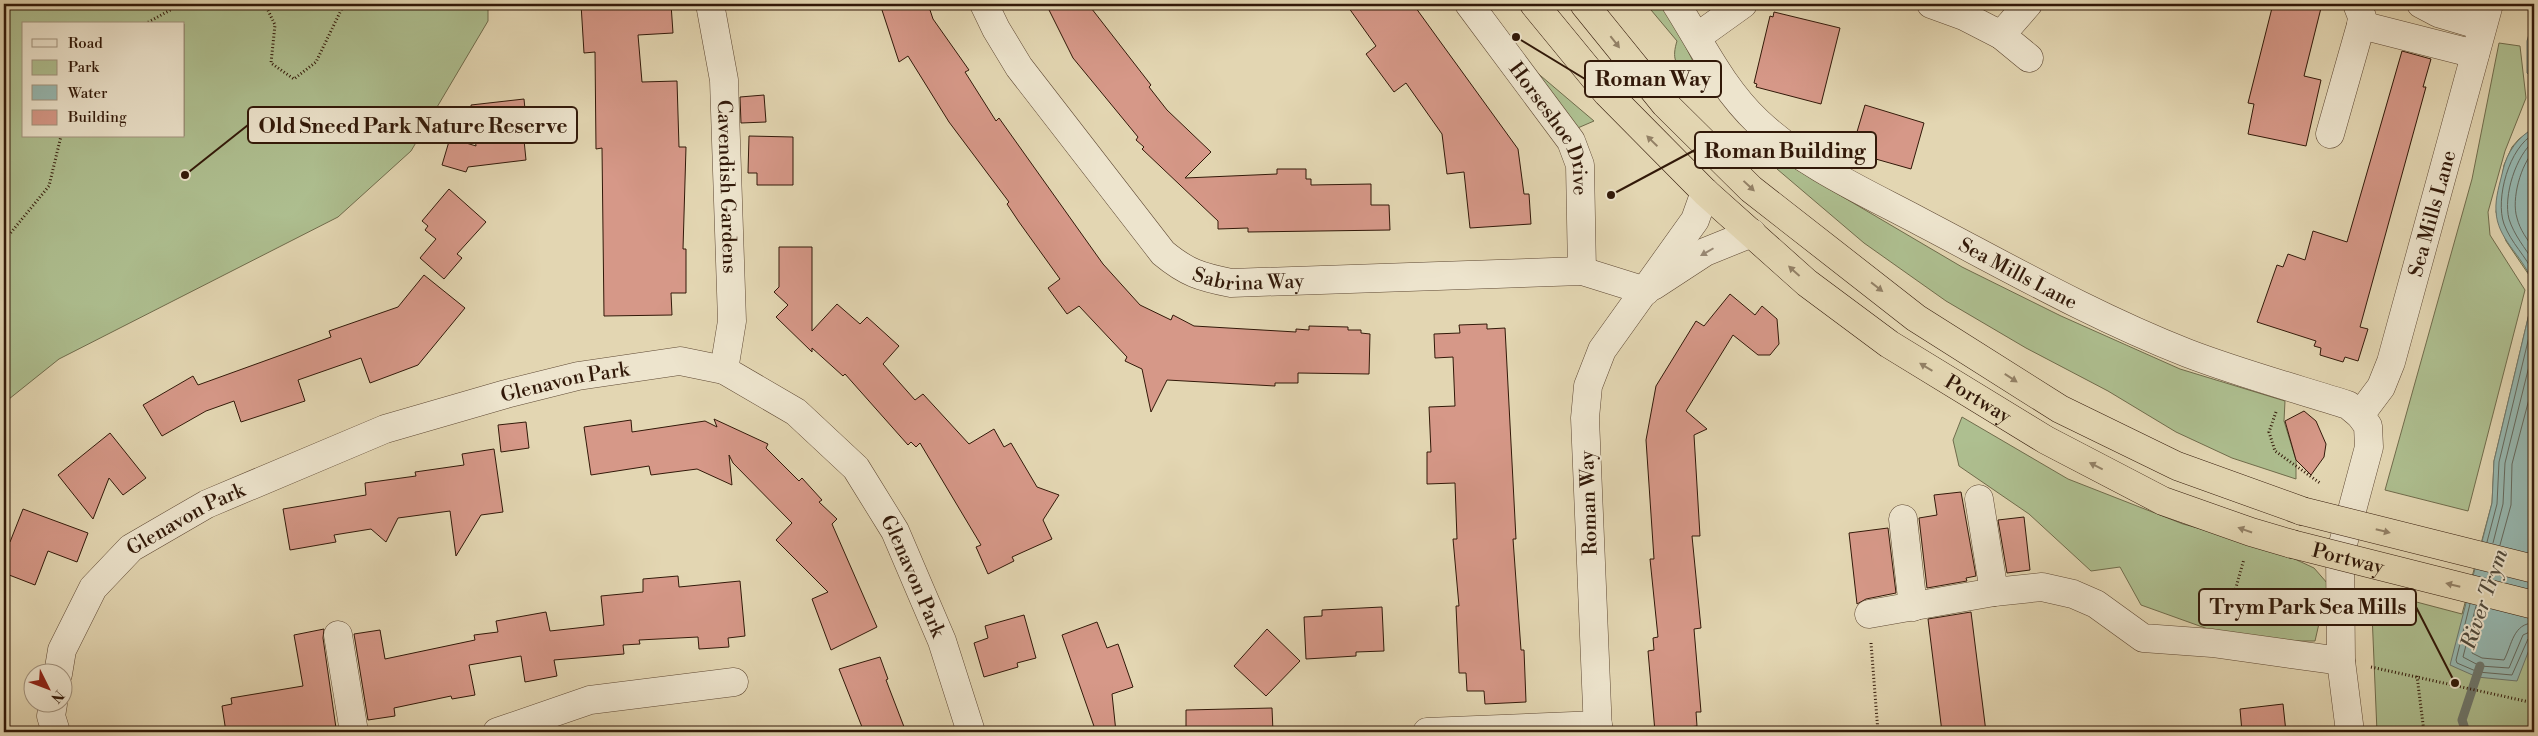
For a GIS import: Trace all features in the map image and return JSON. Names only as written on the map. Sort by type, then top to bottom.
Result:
[{"type":"highway","name":"Portway","points":[[1534,4],[1607,93],[1705,192],[1808,283],[1889,344],[2046,440],[2163,501],[2251,532],[2534,605]]},
{"type":"highway","name":"Portway","points":[[1584,4],[1665,104],[1751,189],[1916,318],[2060,409],[2177,466],[2302,511],[2534,569]]},
{"type":"street","name":"Cavendish Gardens","points":[[710,4],[724,80],[732,321],[724,370]]},
{"type":"street","name":"Sabrina Way","points":[[984,4],[996,29],[1019,67],[1163,253],[1181,268],[1198,276],[1231,283],[1582,271],[1646,291]]},
{"type":"street","name":"Horseshoe Drive","points":[[1469,4],[1571,141],[1576,151],[1580,165],[1582,271]]},
{"type":"street","name":"Sea Mills Lane","points":[[1676,4],[1697,37],[1714,70],[1733,96],[1758,122],[1786,146],[1854,186],[2063,297],[2186,353],[2348,405],[2360,414],[2381,388],[2391,362],[2486,15]]},
{"type":"street","points":[[1697,37],[1743,4]]},
{"type":"street","points":[[1931,4],[1964,16],[2002,35],[2029,58]]},
{"type":"street","points":[[2002,35],[2028,4]]},
{"type":"street","points":[[2421,4],[2438,13],[2486,15]]},
{"type":"street","points":[[2330,134],[2359,14],[2475,54]]},
{"type":"street","name":"Roman Way","points":[[1598,729],[1586,410],[1588,386],[1602,350],[1695,220],[1705,192]]},
{"type":"street","name":"Roman Way","points":[[1646,291],[1705,252],[1752,233]]},
{"type":"street","name":"Glenavon Park","points":[[60,664],[62,650],[93,588],[131,548],[207,504],[386,429],[506,394],[578,376],[680,361],[724,370],[796,412],[856,468],[895,531],[942,642],[971,732]]},
{"type":"street","points":[[2350,732],[2341,661],[2340,555],[2369,447],[2368,426],[2360,414]]},
{"type":"street","points":[[1979,499],[1994,592]]},
{"type":"street","points":[[1903,519],[1913,607]]},
{"type":"street","points":[[1868,614],[1994,592],[2042,587],[2073,594],[2096,604],[2143,638],[2212,643],[2341,661]]},
{"type":"street","points":[[338,635],[354,732]]},
{"type":"street","points":[[497,732],[529,728],[590,700],[734,682]]},
{"type":"street","points":[[51,714],[56,732]]},
{"type":"street","points":[[1427,732],[1598,729]]},
{"type":"path","points":[[149,22],[181,4]]},
{"type":"path","points":[[265,4],[276,25],[271,63],[294,79],[316,62],[344,4]]},
{"type":"path","points":[[4,241],[49,186],[61,138]]},
{"type":"path","points":[[2284,385],[2270,432],[2275,451],[2320,483],[2310,481]]},
{"type":"path","points":[[2212,643],[2220,614],[2228,616],[2251,532]]},
{"type":"path","points":[[1868,614],[1878,732]]},
{"type":"path","points":[[2341,661],[2418,676],[2534,703]]},
{"type":"path","points":[[2418,676],[2424,732]]},
{"type":"green space","points":[[4,4],[488,4],[488,21],[411,151],[338,217],[59,359],[4,403]]},
{"type":"green space","points":[[1646,4],[1664,4],[1696,67],[1691,72],[1678,65],[1675,57],[1677,41]]},
{"type":"green space","points":[[2499,43],[2520,46],[2526,98],[2505,151],[2488,212],[2490,235],[2525,290],[2468,511],[2385,490],[2472,179]]},
{"type":"green space","points":[[1528,65],[1594,121],[1573,130]]},
{"type":"green space","points":[[2534,128],[2534,732],[2377,732],[2371,590],[2462,614],[2492,503],[2494,461],[2533,297],[2531,278],[2506,241],[2496,212],[2504,165],[2512,147]]},
{"type":"green space","points":[[1787,164],[1962,267],[2061,316],[2180,369],[2285,401],[2284,421],[2296,460],[2296,479],[2232,458],[2176,432],[2108,391],[2026,348],[1946,301],[1864,243],[1777,169]]},
{"type":"green space","points":[[1962,417],[2068,479],[2183,524],[2271,548],[2314,568],[2328,584],[2315,641],[2270,641],[2208,629],[2141,605],[2120,567],[2091,571],[2029,514],[1959,466],[1953,440]]},
{"type":"water","points":[[2534,17],[2534,79],[2527,73],[2527,41]]},
{"type":"water","points":[[2534,128],[2534,637],[2517,681],[2477,677],[2450,665],[2492,503],[2494,461],[2533,297],[2532,281],[2527,270],[2505,238],[2497,221],[2497,196],[2510,151],[2518,140]]},
{"type":"building","points":[[581,4],[671,4],[673,33],[638,35],[642,82],[677,81],[679,147],[686,147],[683,249],[686,249],[686,293],[671,293],[672,315],[604,316],[602,148],[596,149],[595,52],[584,53]]},
{"type":"building","points":[[880,4],[928,4],[933,19],[969,70],[965,72],[996,121],[999,118],[1103,264],[1140,305],[1171,320],[1173,315],[1194,326],[1296,332],[1296,329],[1309,330],[1309,326],[1348,327],[1348,330],[1361,330],[1361,333],[1370,334],[1369,374],[1298,373],[1298,383],[1275,383],[1275,386],[1167,380],[1151,412],[1142,369],[1125,361],[1127,357],[1079,306],[1067,314],[1048,288],[1060,279],[1007,204],[1009,202],[949,122],[908,56],[899,62]]},
{"type":"building","points":[[1046,4],[1088,4],[1151,85],[1149,87],[1167,110],[1211,152],[1185,178],[1277,174],[1277,169],[1306,169],[1306,179],[1311,179],[1311,185],[1371,184],[1371,205],[1389,205],[1390,230],[1248,232],[1248,228],[1218,229],[1218,221],[1142,149],[1144,147],[1136,140],[1138,137],[1073,58]]},
{"type":"building","points":[[1346,4],[1413,4],[1518,149],[1524,194],[1529,194],[1531,224],[1470,228],[1464,172],[1447,174],[1442,134],[1406,83],[1394,92],[1366,54],[1376,46]]},
{"type":"building","points":[[2273,4],[2322,4],[2304,76],[2321,80],[2306,146],[2248,134],[2254,104],[2248,103]]},
{"type":"building","points":[[1774,12],[1840,28],[1821,104],[1756,87],[1757,84],[1754,83],[1770,16],[1773,17]]},
{"type":"building","points":[[2402,51],[2431,59],[2423,87],[2426,87],[2360,327],[2368,329],[2358,361],[2345,357],[2343,362],[2320,355],[2321,348],[2314,346],[2316,341],[2257,322],[2277,265],[2283,267],[2288,254],[2305,260],[2313,231],[2347,242]]},
{"type":"building","points":[[764,95],[766,122],[741,123],[740,97]]},
{"type":"building","points":[[524,99],[527,130],[523,130],[526,160],[468,167],[466,172],[442,165],[450,138],[476,146],[471,105]]},
{"type":"building","points":[[1865,105],[1924,123],[1911,169],[1851,152]]},
{"type":"building","points":[[749,136],[793,137],[793,185],[757,185],[757,173],[748,173]]},
{"type":"building","points":[[449,189],[486,222],[457,254],[462,258],[444,279],[420,258],[436,239],[425,230],[428,226],[422,221]]},
{"type":"building","points":[[779,247],[812,247],[812,331],[837,304],[860,324],[867,317],[899,346],[883,364],[915,400],[923,394],[969,444],[994,429],[1004,447],[1011,443],[1037,487],[1059,495],[1043,520],[1052,539],[1012,557],[1014,561],[988,574],[976,547],[981,545],[920,443],[916,447],[911,442],[908,445],[845,374],[843,376],[812,348],[812,352],[776,317],[788,305],[774,292],[779,287]]},
{"type":"building","points":[[424,275],[465,308],[418,365],[370,383],[361,358],[298,380],[305,401],[241,422],[234,401],[206,411],[162,436],[143,405],[193,376],[198,385],[331,337],[329,331],[398,307]]},
{"type":"building","points":[[1730,294],[1755,315],[1762,306],[1777,319],[1779,344],[1770,355],[1758,355],[1733,335],[1686,411],[1707,429],[1694,435],[1700,536],[1692,536],[1701,628],[1694,629],[1701,712],[1696,712],[1697,726],[1681,728],[1681,732],[1655,732],[1648,651],[1654,650],[1653,638],[1658,637],[1650,559],[1654,559],[1646,440],[1656,386],[1696,321],[1704,326]]},
{"type":"building","points":[[1487,324],[1487,329],[1505,328],[1516,539],[1513,539],[1521,650],[1524,650],[1526,702],[1485,704],[1484,691],[1467,691],[1466,673],[1459,673],[1456,606],[1459,606],[1453,539],[1457,539],[1455,483],[1427,484],[1427,452],[1431,452],[1429,407],[1455,406],[1453,357],[1435,358],[1434,334],[1460,333],[1459,325]]},
{"type":"building","points":[[2304,411],[2316,421],[2326,444],[2324,457],[2311,475],[2296,460],[2285,421]]},
{"type":"building","points":[[714,419],[768,444],[766,448],[799,481],[802,478],[822,500],[819,502],[837,519],[832,524],[877,627],[831,650],[812,599],[828,592],[776,540],[792,523],[733,463],[729,455],[732,485],[697,469],[651,475],[649,466],[591,475],[584,427],[631,420],[632,432],[705,421],[717,427]]},
{"type":"building","points":[[526,422],[529,448],[501,452],[498,425]]},
{"type":"building","points":[[110,433],[146,478],[123,495],[109,478],[93,519],[58,475]]},
{"type":"building","points":[[494,449],[503,512],[481,515],[456,556],[450,511],[398,518],[386,542],[371,529],[334,535],[336,542],[290,550],[283,509],[366,495],[365,483],[416,476],[415,472],[464,465],[462,454]]},
{"type":"building","points":[[1961,492],[1976,576],[1966,578],[1967,581],[1927,588],[1919,518],[1937,515],[1934,495]]},
{"type":"building","points":[[23,509],[88,533],[77,562],[48,551],[35,585],[4,573],[4,539],[10,542]]},
{"type":"building","points":[[2024,517],[2030,570],[2007,573],[1998,520]]},
{"type":"building","points":[[1888,528],[1896,593],[1866,599],[1857,604],[1849,533]]},
{"type":"building","points":[[678,576],[679,587],[740,581],[745,636],[728,638],[729,647],[699,649],[698,637],[639,640],[640,644],[623,645],[624,654],[554,660],[557,676],[525,682],[521,656],[469,665],[475,695],[452,699],[451,696],[394,708],[395,716],[368,720],[354,634],[380,630],[385,659],[475,640],[474,635],[498,632],[496,621],[546,612],[550,631],[604,625],[601,596],[643,592],[643,579]]},
{"type":"building","points":[[1382,607],[1384,651],[1356,652],[1356,656],[1306,659],[1304,617],[1322,616],[1322,610]]},
{"type":"building","points":[[1971,612],[1986,732],[1942,732],[1928,619]]},
{"type":"building","points":[[1024,615],[1036,658],[1017,663],[1018,667],[984,677],[974,643],[988,638],[985,626]]},
{"type":"building","points":[[1097,622],[1107,648],[1118,644],[1133,687],[1112,694],[1116,732],[1096,732],[1062,635]]},
{"type":"building","points":[[324,629],[323,638],[336,728],[311,732],[226,732],[222,706],[232,704],[231,698],[303,686],[294,635]]},
{"type":"building","points":[[1267,629],[1300,661],[1266,696],[1234,666]]},
{"type":"building","points":[[880,657],[888,679],[886,680],[906,732],[864,732],[839,669]]},
{"type":"building","points":[[2283,704],[2286,732],[2242,732],[2240,709]]},
{"type":"building","points":[[1272,708],[1273,732],[1186,732],[1186,710]]},
{"type":"waterway","name":"River Trym","points":[[2466,732],[2462,720],[2480,666]]},
{"type":"place","name":"Roman Way","points":[[1516,37]]},
{"type":"place","name":"Old Sneed Park Nature Reserve","points":[[185,175]]},
{"type":"place","name":"Roman Building","points":[[1611,195]]},
{"type":"place","name":"Trym Park Sea Mills","points":[[2455,683]]}]
